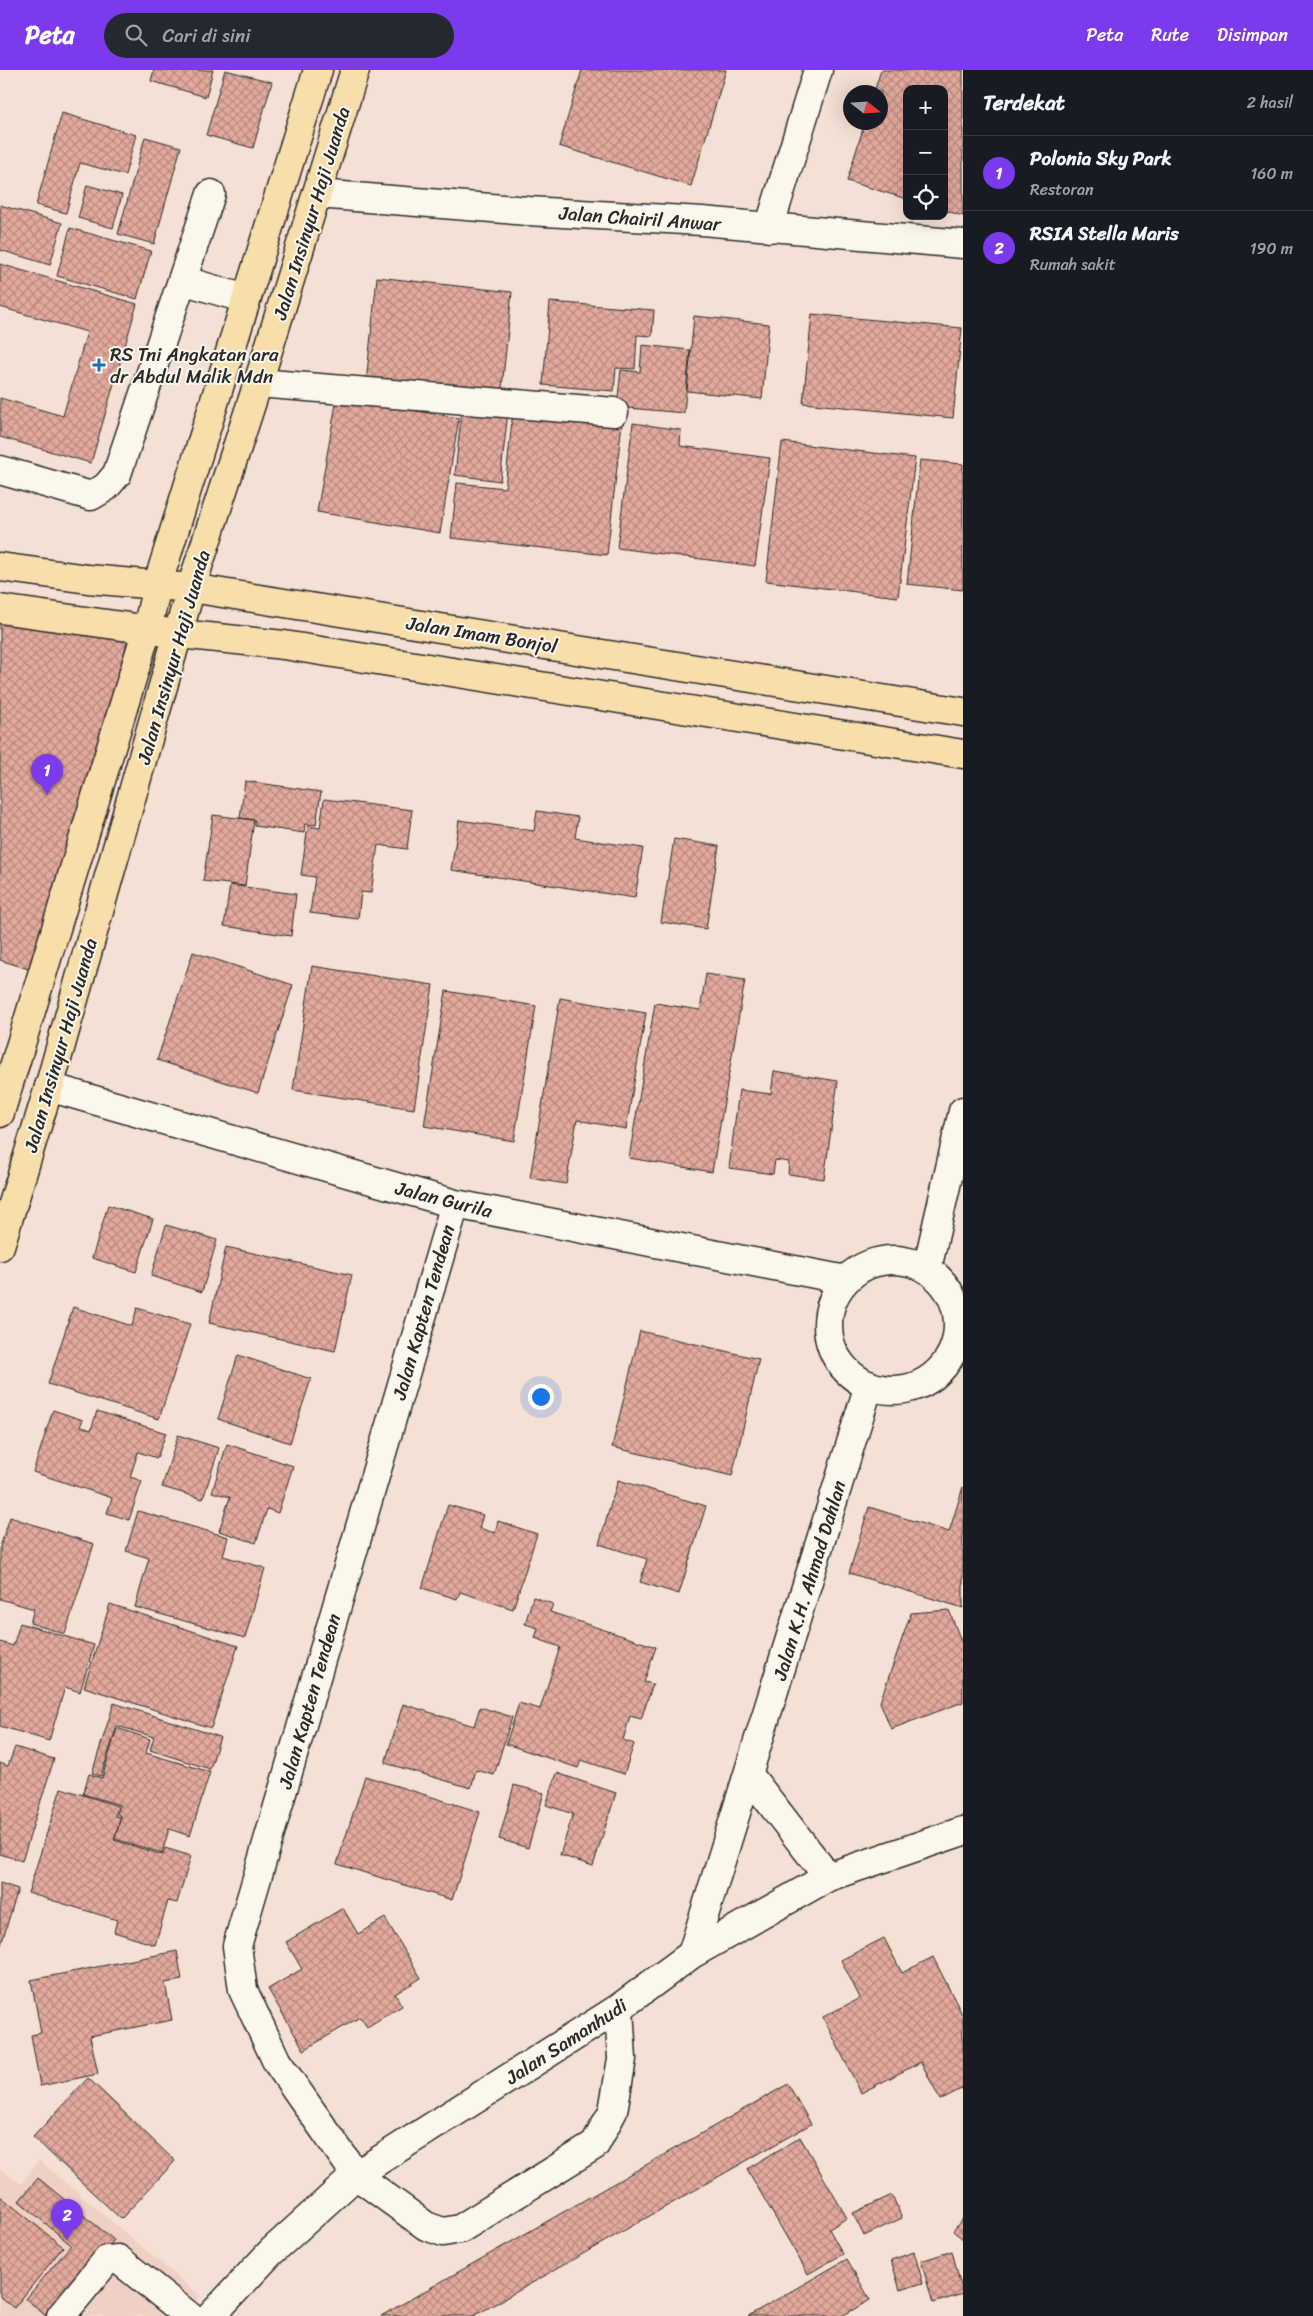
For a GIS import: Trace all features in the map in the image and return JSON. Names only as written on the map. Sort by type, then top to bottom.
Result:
[{"type":"main road","name":"Jalan Insinyur Haji Juanda","points":[[0,1113],[147,629],[157,586],[318,70]]},
{"type":"main road","name":"Jalan Insinyur Haji Juanda","points":[[0,1246],[49,1087],[192,588],[318,194],[355,70]]},
{"type":"main road","name":"Jalan Imam Bonjol","points":[[0,567],[157,586],[192,588],[963,712]]},
{"type":"main road","points":[[0,608],[179,634],[284,645],[963,754]]},
{"type":"main road","points":[[742,718],[747,677]]},
{"type":"street","points":[[768,228],[818,70]]},
{"type":"street","points":[[0,470],[91,496],[106,487],[117,474],[211,194]]},
{"type":"street","name":"Jalan Chairil Anwar","points":[[318,194],[528,211],[702,221],[963,244]]},
{"type":"street","points":[[182,280],[246,299]]},
{"type":"street","points":[[258,383],[614,412]]},
{"type":"street","name":"Jalan Gurila","points":[[49,1087],[455,1204],[846,1280]]},
{"type":"street","points":[[944,1279],[907,1261],[884,1260],[863,1267],[846,1280],[834,1298],[829,1318],[830,1339],[838,1358],[851,1375],[869,1386],[891,1390],[913,1387],[933,1377],[948,1360],[957,1339],[958,1319],[954,1300],[944,1279],[963,1111]]},
{"type":"street","name":"Jalan Kapten Tendean","points":[[455,1204],[237,1946],[243,1990],[277,2062],[356,2175],[426,2226],[443,2232],[460,2229],[595,2145],[613,2111],[622,2059],[619,2008]]},
{"type":"street","name":"Jalan K.H. Ahmad Dahlan","points":[[692,1954],[869,1386]]},
{"type":"street","points":[[749,1775],[828,1877]]},
{"type":"street","name":"Jalan Samanhudi","points":[[211,2316],[271,2252],[356,2175],[619,2008],[692,1954],[828,1877],[963,1831]]},
{"type":"street","points":[[61,2316],[106,2260],[118,2259],[189,2316]]},
{"type":"shaded area","points":[[39,2160],[200,2296],[183,2316],[0,2316],[0,2169],[21,2184]]},
{"type":"building","points":[[154,70],[213,70],[206,97],[151,81]]},
{"type":"building","points":[[225,70],[272,82],[253,148],[206,135]]},
{"type":"building","points":[[582,70],[726,70],[691,186],[559,146]]},
{"type":"building","points":[[881,70],[963,70],[963,216],[948,211],[948,85],[903,85],[903,198],[847,181],[863,130],[888,130],[888,85],[876,85]]},
{"type":"building","points":[[62,113],[136,135],[125,175],[80,163],[66,213],[36,205]]},
{"type":"building","points":[[145,137],[181,147],[154,244],[118,234]]},
{"type":"building","points":[[87,185],[122,195],[113,228],[78,218]]},
{"type":"building","points":[[0,205],[62,223],[50,265],[0,250]]},
{"type":"building","points":[[70,228],[151,251],[137,299],[57,276]]},
{"type":"building","name":"RS Tni Angkatan ara dr Abdul Malik Mdn","points":[[0,264],[137,304],[91,463],[0,437],[0,398],[63,416],[87,332],[0,307]]},
{"type":"building","points":[[377,277],[512,292],[501,397],[366,383]]},
{"type":"building","points":[[550,302],[654,310],[652,336],[637,335],[635,369],[616,368],[614,391],[543,385]]},
{"type":"building","points":[[812,314],[962,328],[953,418],[803,403]]},
{"type":"building","points":[[694,316],[769,324],[762,399],[687,391]]},
{"type":"building","points":[[642,345],[690,350],[684,413],[617,407],[621,370],[640,372]]},
{"type":"building","points":[[337,398],[459,418],[440,533],[317,512]]},
{"type":"building","points":[[462,407],[508,412],[500,481],[455,475]]},
{"type":"building","points":[[513,411],[622,423],[607,555],[451,538],[457,483],[505,488]]},
{"type":"building","points":[[633,423],[681,430],[680,446],[770,458],[755,566],[617,548]]},
{"type":"building","points":[[782,442],[915,458],[898,597],[766,581]]},
{"type":"building","points":[[920,460],[963,464],[963,590],[907,584]]},
{"type":"building","points":[[0,612],[145,630],[41,973],[0,960]]},
{"type":"building","points":[[245,781],[321,792],[316,825],[305,824],[304,833],[255,826],[255,820],[240,818]]},
{"type":"building","points":[[324,799],[412,810],[407,849],[378,845],[371,893],[361,892],[358,919],[310,913],[315,877],[301,875],[308,826],[320,828]]},
{"type":"building","points":[[537,811],[578,817],[575,838],[643,848],[635,898],[451,870],[459,820],[534,831]]},
{"type":"building","points":[[213,815],[254,820],[245,886],[203,881]]},
{"type":"building","points":[[674,839],[719,846],[706,929],[661,922]]},
{"type":"building","points":[[230,885],[296,894],[291,936],[224,926]]},
{"type":"building","points":[[193,952],[293,985],[258,1093],[157,1060]]},
{"type":"building","points":[[312,966],[433,985],[414,1109],[293,1090]]},
{"type":"building","points":[[706,974],[745,980],[712,1172],[629,1158],[655,1003],[700,1010]]},
{"type":"building","points":[[446,991],[536,1006],[514,1141],[424,1126]]},
{"type":"building","points":[[560,998],[646,1013],[626,1129],[577,1120],[566,1184],[530,1178]]},
{"type":"building","points":[[774,1071],[838,1081],[824,1179],[788,1174],[789,1162],[775,1160],[773,1174],[729,1168],[739,1090],[771,1094]]},
{"type":"building","points":[[108,1205],[153,1219],[136,1272],[92,1258]]},
{"type":"building","points":[[166,1225],[217,1240],[202,1292],[151,1276]]},
{"type":"building","points":[[226,1247],[352,1275],[335,1351],[209,1323]]},
{"type":"building","points":[[73,1307],[132,1326],[137,1308],[190,1324],[159,1419],[48,1384]]},
{"type":"building","points":[[640,1331],[759,1359],[732,1476],[612,1447]]},
{"type":"building","points":[[238,1355],[311,1379],[290,1443],[218,1419]]},
{"type":"building","points":[[53,1410],[83,1420],[80,1426],[91,1430],[97,1411],[166,1433],[157,1458],[138,1452],[130,1477],[142,1481],[129,1520],[107,1513],[112,1498],[33,1472]]},
{"type":"building","points":[[178,1435],[219,1448],[203,1499],[162,1487]]},
{"type":"building","points":[[227,1444],[293,1466],[278,1513],[267,1509],[256,1543],[219,1531],[230,1497],[212,1492]]},
{"type":"building","points":[[618,1480],[706,1506],[679,1594],[640,1582],[647,1559],[599,1544]]},
{"type":"building","points":[[963,1487],[963,1608],[849,1573],[869,1507],[949,1532]]},
{"type":"building","points":[[448,1505],[483,1515],[479,1528],[495,1533],[498,1521],[537,1534],[513,1609],[460,1592],[457,1599],[422,1588]]},
{"type":"building","points":[[138,1511],[228,1537],[223,1556],[265,1568],[245,1638],[135,1607],[149,1558],[126,1551]]},
{"type":"building","points":[[10,1517],[94,1544],[65,1634],[30,1623],[34,1609],[0,1599],[0,1547]]},
{"type":"building","points":[[533,1597],[553,1604],[550,1612],[656,1647],[644,1682],[653,1684],[641,1719],[630,1716],[623,1740],[634,1744],[624,1774],[581,1760],[578,1768],[506,1744],[519,1703],[540,1709],[560,1647],[535,1638],[538,1628],[525,1624]]},
{"type":"building","points":[[110,1604],[238,1646],[211,1728],[84,1687]]},
{"type":"building","points":[[949,1610],[963,1646],[963,1702],[891,1729],[880,1702],[911,1613]]},
{"type":"building","points":[[20,1623],[94,1645],[80,1692],[65,1687],[49,1741],[0,1726],[0,1642],[13,1646]]},
{"type":"building","points":[[114,1703],[220,1737],[210,1769],[150,1750],[154,1737],[117,1726],[101,1776],[92,1773]]},
{"type":"building","points":[[403,1704],[474,1726],[480,1707],[512,1717],[494,1775],[476,1770],[471,1788],[385,1763]]},
{"type":"building","points":[[117,1728],[150,1739],[146,1753],[210,1772],[190,1836],[169,1829],[162,1853],[115,1839],[121,1816],[117,1814],[120,1805],[83,1794],[89,1774],[102,1778]]},
{"type":"building","points":[[15,1747],[54,1759],[22,1861],[0,1854],[0,1763],[8,1766]]},
{"type":"building","points":[[557,1773],[616,1793],[593,1866],[560,1855],[573,1814],[546,1805]]},
{"type":"building","points":[[365,1776],[480,1812],[452,1900],[337,1864]]},
{"type":"building","points":[[514,1785],[544,1793],[528,1848],[499,1839]]},
{"type":"building","points":[[61,1788],[118,1806],[115,1816],[121,1817],[114,1840],[163,1855],[165,1848],[191,1856],[177,1903],[168,1901],[155,1945],[114,1932],[117,1920],[28,1893]]},
{"type":"building","points":[[0,1883],[18,1889],[0,1948]]},
{"type":"building","points":[[343,1908],[358,1934],[385,1918],[421,1978],[395,1994],[402,2006],[367,2027],[360,2017],[304,2050],[268,1989],[302,1969],[286,1942]]},
{"type":"building","points":[[884,1938],[902,1973],[933,1957],[963,2016],[963,2088],[940,2100],[921,2062],[861,2093],[823,2017],[860,1998],[841,1960]]},
{"type":"building","points":[[177,1951],[182,1980],[165,1983],[172,2020],[90,2036],[98,2074],[40,2086],[31,2035],[41,2033],[31,1980]]},
{"type":"building","points":[[88,2078],[175,2161],[121,2219],[33,2137]]},
{"type":"building","points":[[788,2084],[811,2124],[474,2316],[381,2316]]},
{"type":"building","points":[[800,2137],[847,2218],[829,2229],[843,2254],[808,2274],[747,2169]]},
{"type":"building","points":[[38,2178],[114,2240],[51,2316],[46,2316],[26,2299],[71,2245],[19,2201]]},
{"type":"building","points":[[892,2195],[902,2218],[864,2236],[853,2213]]},
{"type":"building","points":[[0,2196],[63,2247],[14,2308],[0,2297]]},
{"type":"building","points":[[963,2218],[963,2239],[953,2231]]},
{"type":"building","points":[[952,2251],[963,2294],[933,2303],[921,2261]]},
{"type":"building","points":[[914,2252],[923,2283],[900,2290],[891,2260]]},
{"type":"building","points":[[847,2259],[870,2300],[842,2316],[748,2316]]},
{"type":"place","name":"RS Tni Angkatan ara dr Abdul Malik Mdn","points":[[99,365]]},
{"type":"place","name":"Polonia Sky Park","points":[[47,795]]},
{"type":"place","name":"RSIA Stella Maris","points":[[67,2240]]}]
